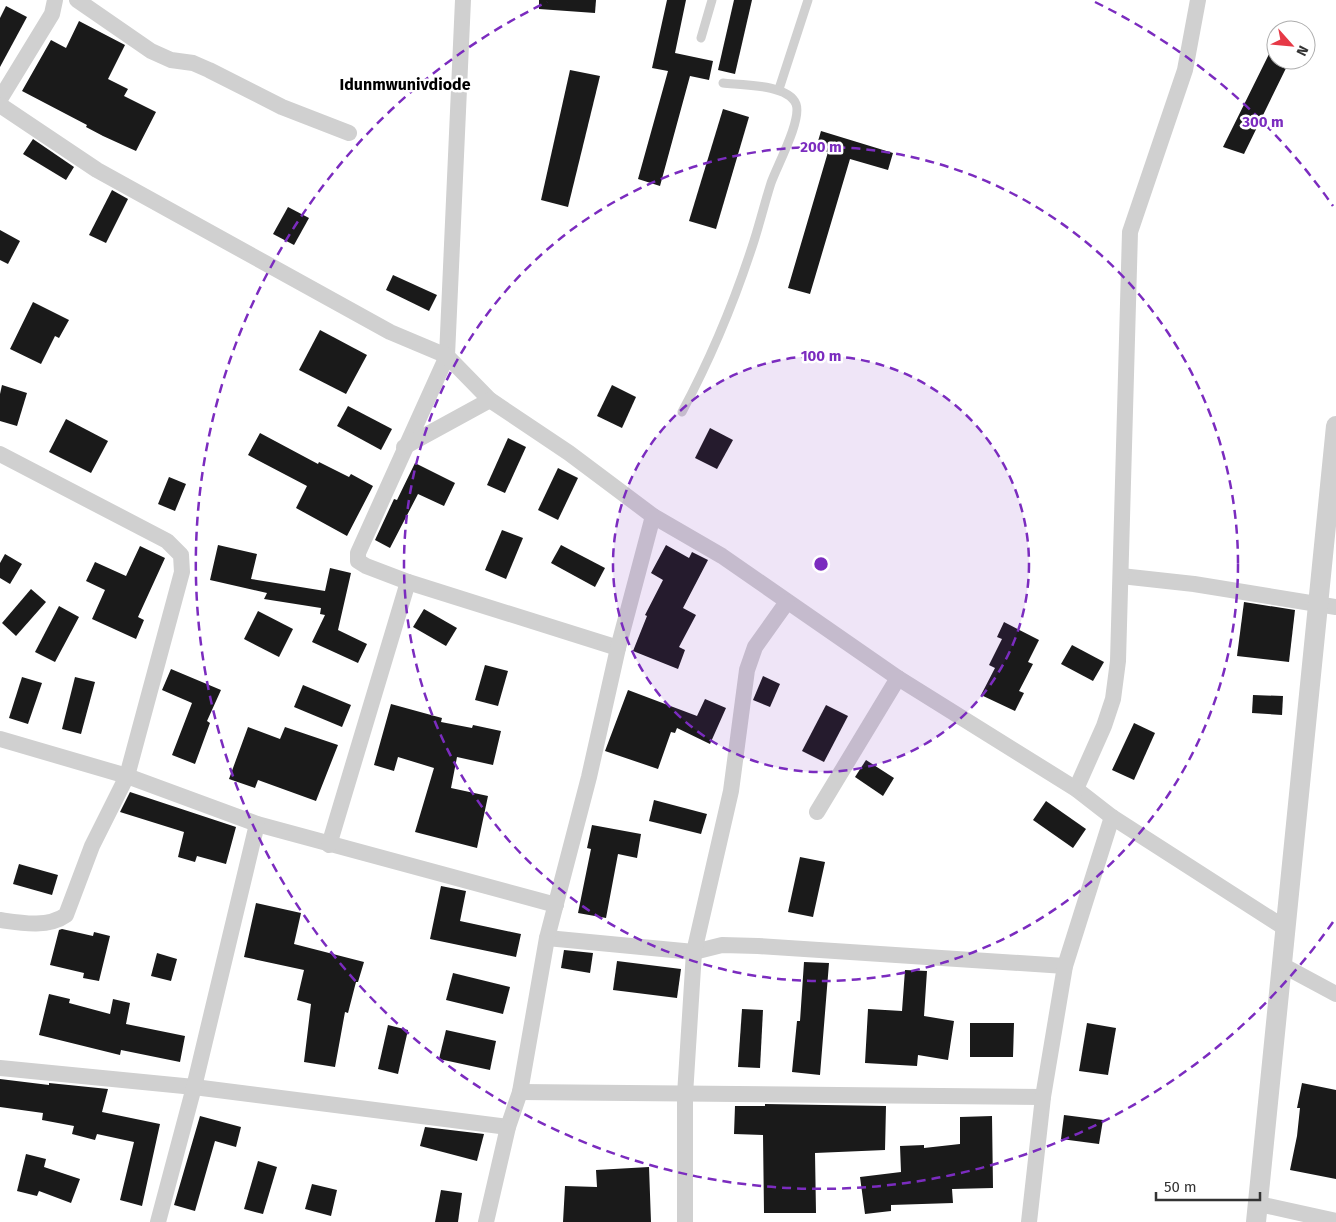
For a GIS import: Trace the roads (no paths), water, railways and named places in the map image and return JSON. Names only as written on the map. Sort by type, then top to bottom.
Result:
[{"type":"street","points":[[0,99],[52,14],[54,0]]},
{"type":"street","points":[[77,0],[151,51],[171,60],[193,64],[209,70],[282,107],[349,133]]},
{"type":"street","points":[[463,0],[447,356],[404,447],[358,553],[358,561],[366,566],[408,582],[618,648]]},
{"type":"street","points":[[1076,789],[1104,726],[1113,699],[1118,661],[1130,232],[1185,70],[1198,0]]},
{"type":"street","points":[[0,105],[97,170],[390,332],[447,356],[490,400],[570,453],[653,516],[722,556],[898,678],[1076,789],[1112,816],[1285,928]]},
{"type":"street","points":[[404,447],[490,400]]},
{"type":"street","points":[[1336,426],[1326,605],[1285,928],[1258,1213],[1336,1221]]},
{"type":"street","points":[[0,454],[167,541],[181,555],[182,572],[127,776],[92,846],[66,916],[58,921],[24,924],[0,920]]},
{"type":"street","points":[[486,1222],[508,1127],[520,1092],[547,938],[589,778],[618,648],[653,516]]},
{"type":"street","points":[[1121,576],[1194,584],[1326,605]]},
{"type":"street","points":[[329,845],[408,582]]},
{"type":"street","points":[[685,1222],[685,1094],[694,952],[731,791],[747,670],[755,647],[787,602]]},
{"type":"street","points":[[818,812],[898,678]]},
{"type":"street","points":[[0,739],[127,776],[257,824],[556,905]]},
{"type":"street","points":[[1030,1222],[1043,1097],[1065,966],[1112,816]]},
{"type":"street","points":[[158,1222],[194,1087],[257,824]]},
{"type":"street","points":[[547,938],[694,952],[722,945],[758,946],[1065,966]]},
{"type":"street","points":[[1282,965],[1336,994]]},
{"type":"street","points":[[0,1068],[194,1087],[508,1127]]},
{"type":"street","points":[[520,1092],[1043,1097]]},
{"type":"lane","points":[[701,38],[712,0]]},
{"type":"lane","points":[[779,89],[808,0]]},
{"type":"lane","points":[[682,412],[718,336],[754,242],[771,184],[796,118],[796,106],[792,99],[779,89],[722,83]]},
{"type":"district","name":"Idunmwunivdiode","points":[[405,84]]}]
